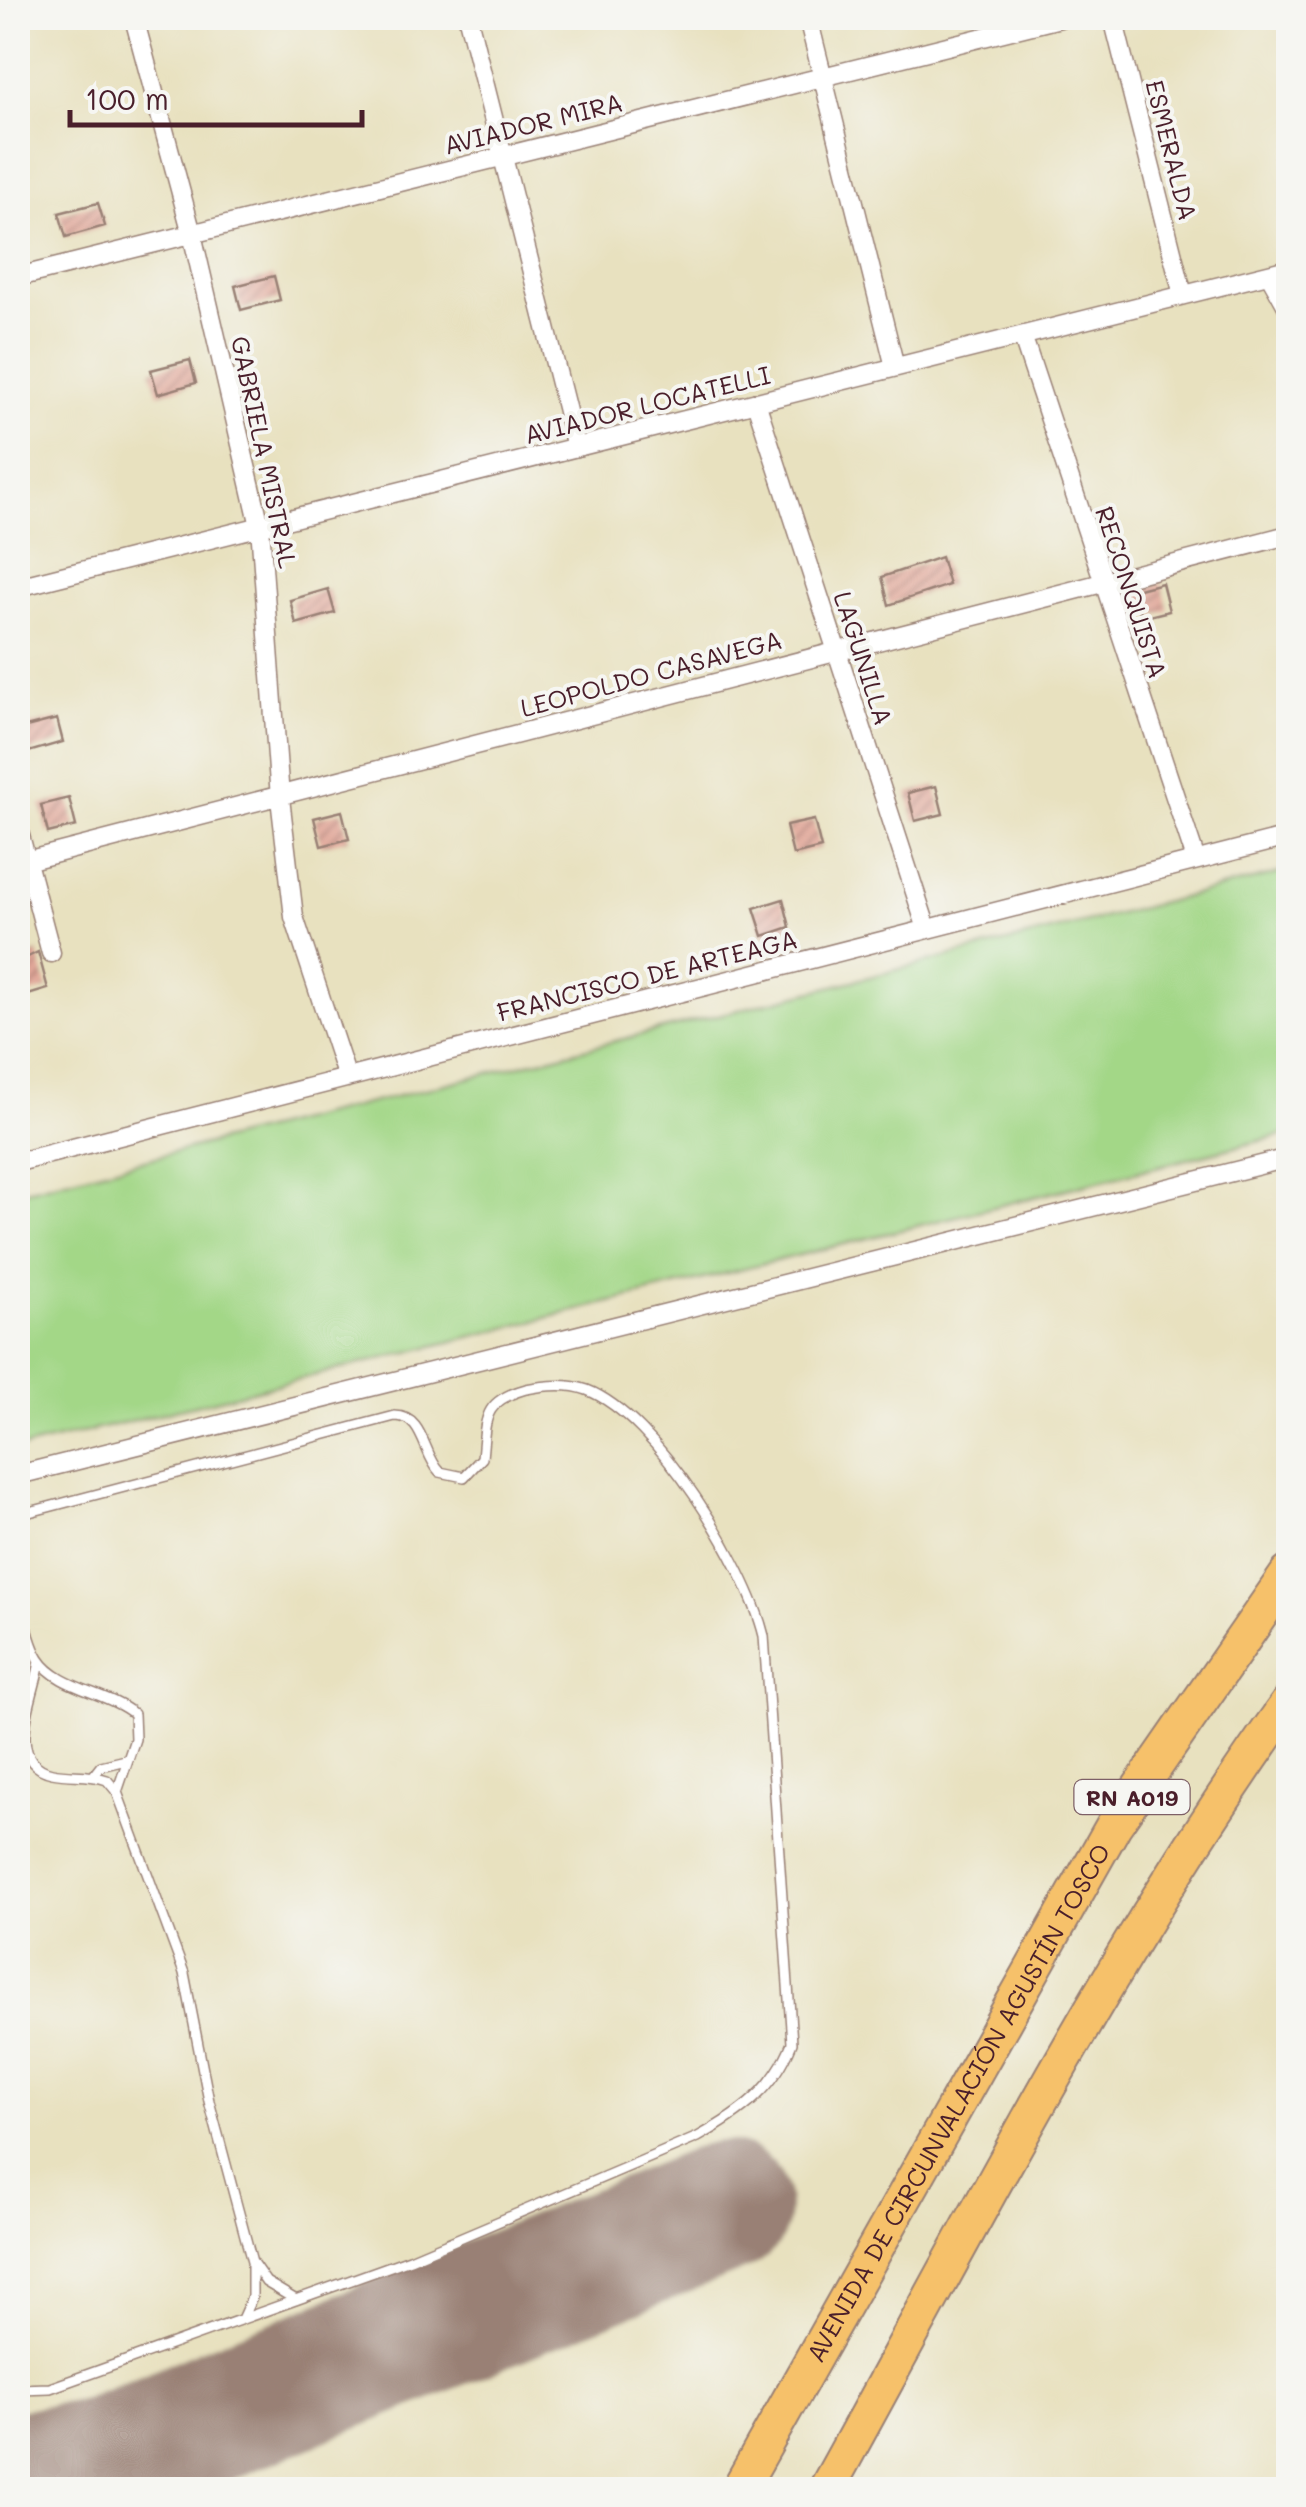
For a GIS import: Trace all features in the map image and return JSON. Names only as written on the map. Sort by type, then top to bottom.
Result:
[{"type":"highway","name":"AVENIDA DE CIRCUNVALACIÓN AGUSTÍN TOSCO","points":[[739,2490],[1114,1825],[1288,1574]]},
{"type":"highway","name":"RN A019","points":[[826,2490],[1149,1915],[1288,1704]]},
{"type":"highway","points":[[835,2490],[866,2417]]},
{"type":"street","name":"GABRIELA MISTRAL","points":[[134,18],[192,234],[260,526],[280,798],[299,936],[347,1078]]},
{"type":"street","points":[[468,18],[576,447]]},
{"type":"street","points":[[808,18],[894,368]]},
{"type":"street","name":"AVIADOR MIRA","points":[[18,278],[1060,18]]},
{"type":"street","name":"ESMERALDA","points":[[1113,18],[1183,295]]},
{"type":"street","name":"AVIADOR LOCATELLI","points":[[18,587],[1288,269]]},
{"type":"street","points":[[1270,274],[1288,308]]},
{"type":"street","name":"RECONQUISTA","points":[[1023,338],[1196,860]]},
{"type":"street","name":"LAGUNILLA","points":[[756,402],[928,929]]},
{"type":"street","name":"LEOPOLDO CASAVEGA","points":[[26,861],[1288,535]]},
{"type":"street","points":[[18,828],[52,952]]},
{"type":"street","name":"FRANCISCO DE ARTEAGA","points":[[18,1162],[1288,836]]},
{"type":"street","points":[[18,1474],[1288,1158]]},
{"type":"lane","points":[[18,1516],[395,1416],[406,1416],[414,1423],[440,1472],[464,1477],[482,1458],[484,1420],[494,1404],[507,1394],[566,1385],[602,1398],[665,1458],[713,1522],[756,1602],[764,1636],[792,2043],[781,2070],[738,2114],[698,2137],[410,2259],[50,2388],[18,2389]]},
{"type":"lane","points":[[18,1591],[40,1661],[24,1730],[31,1758],[38,1768],[53,1773],[94,1775],[108,1780],[118,1792],[184,1972],[208,2102],[252,2262],[255,2282],[242,2319]]},
{"type":"lane","points":[[40,1661],[80,1688],[118,1700],[134,1714],[138,1725],[118,1792]]},
{"type":"lane","points":[[94,1775],[101,1766],[126,1760]]},
{"type":"lane","points":[[252,2262],[266,2282],[296,2300]]},
{"type":"green space","points":[[1288,871],[1288,1134],[18,1449],[18,1192]]},
{"type":"building","points":[[98,203],[105,226],[66,237],[59,213]]},
{"type":"building","points":[[274,276],[280,300],[241,310],[235,286]]},
{"type":"building","points":[[190,360],[196,383],[158,394],[151,370]]},
{"type":"building","points":[[941,557],[949,585],[889,605],[882,577]]},
{"type":"building","points":[[1162,583],[1169,611],[1141,618],[1135,590]]},
{"type":"building","points":[[328,589],[335,613],[296,624],[290,600]]},
{"type":"building","points":[[57,719],[63,742],[25,753],[18,729]]},
{"type":"building","points":[[936,786],[943,814],[915,821],[908,793]]},
{"type":"building","points":[[69,798],[76,826],[48,833],[41,805]]},
{"type":"building","points":[[342,811],[349,839],[321,846],[314,818]]},
{"type":"building","points":[[814,820],[821,848],[793,855],[786,826]]},
{"type":"building","points":[[783,899],[790,927],[763,936],[754,908]]},
{"type":"building","points":[[38,952],[48,989],[18,998],[18,962]]},
{"type":"runway","points":[[34,2474],[102,2462],[724,2207]]}]
